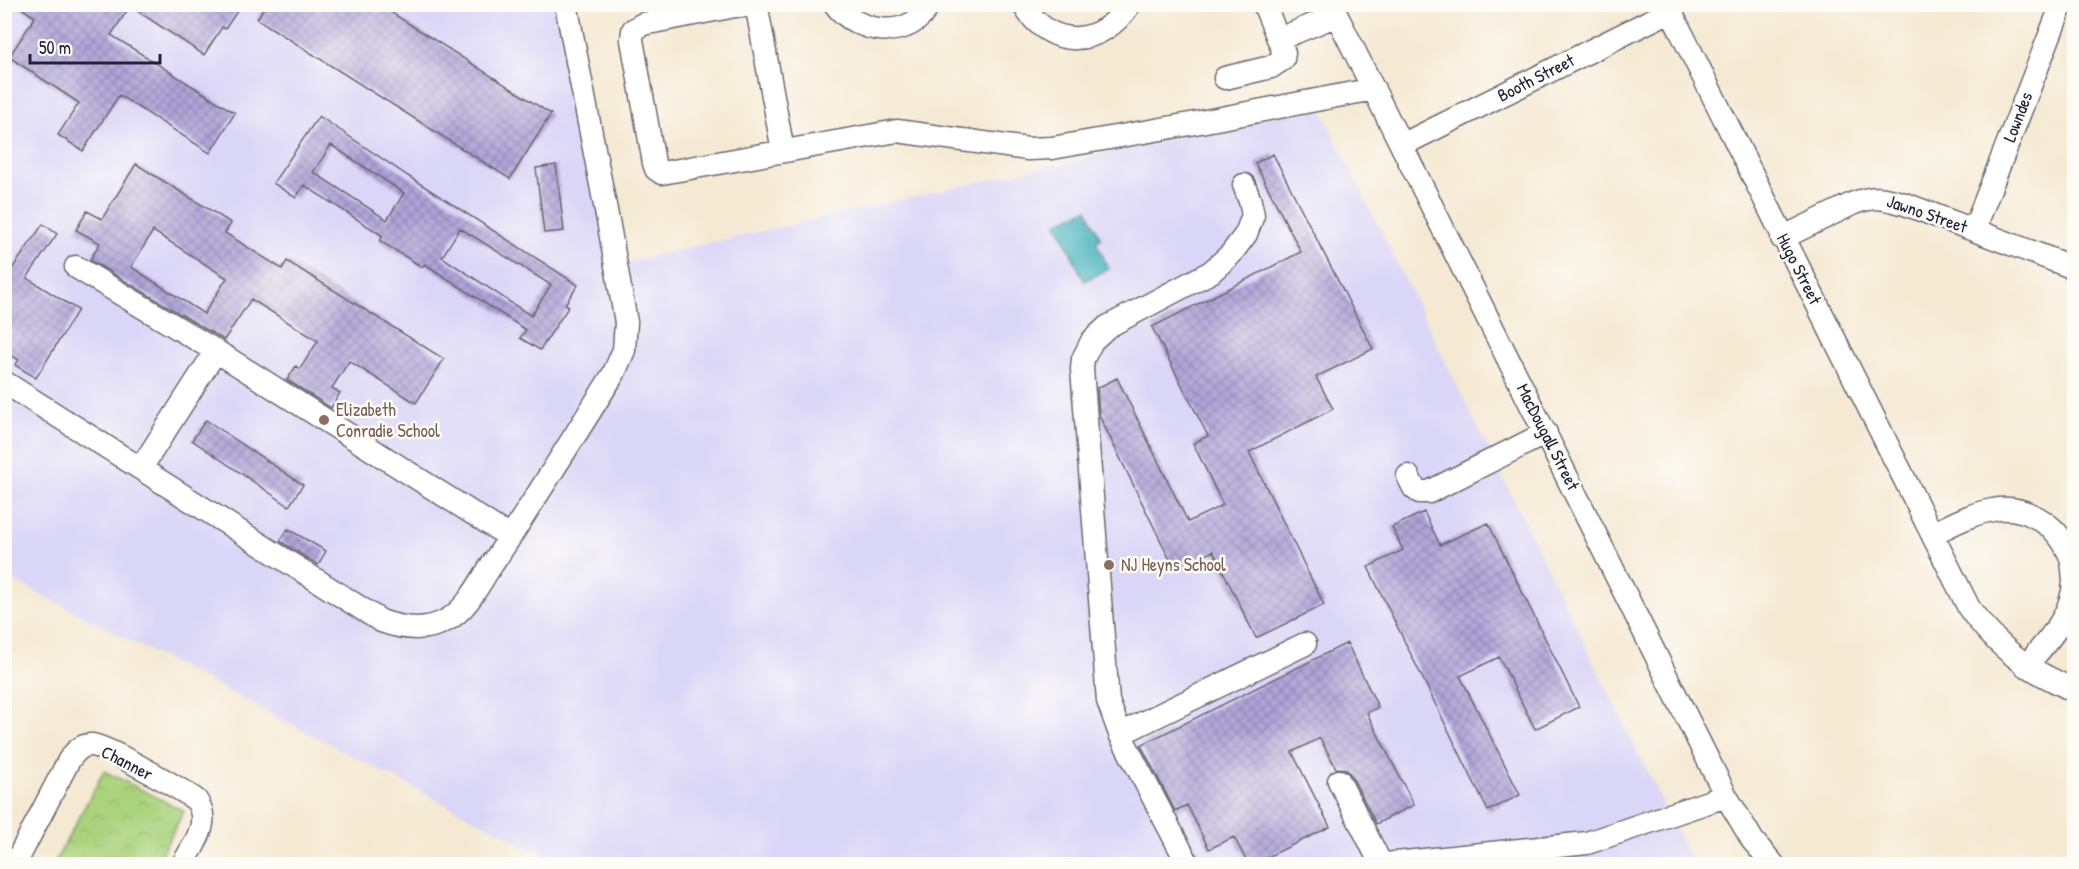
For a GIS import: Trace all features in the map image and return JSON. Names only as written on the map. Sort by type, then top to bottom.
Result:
[{"type":"street","points":[[4,382],[381,621],[398,628],[419,628],[449,620],[468,600],[510,537],[614,373],[624,350],[626,322],[566,4]]},
{"type":"street","points":[[835,4],[855,22],[890,30],[917,22],[926,12],[929,4]]},
{"type":"street","points":[[1023,4],[1032,18],[1051,32],[1064,37],[1084,38],[1093,37],[1113,24],[1130,4]]},
{"type":"street","points":[[1225,78],[1280,63],[1284,53],[1264,4]]},
{"type":"street","name":"Lowndes","points":[[1974,230],[2062,4]]},
{"type":"street","points":[[783,151],[758,14],[754,8],[730,7],[643,24],[633,30],[654,163],[658,172],[666,173],[897,131],[1013,147],[1052,148],[1374,89]]},
{"type":"street","name":"Booth Street","points":[[1402,145],[1668,8]]},
{"type":"street","name":"Hugo Street","points":[[1668,8],[1969,608],[2000,645],[2026,666],[2074,691]]},
{"type":"street","points":[[1279,39],[1334,10]]},
{"type":"street","name":"MacDougall Street","points":[[1334,10],[1726,796],[1753,841],[1773,864]]},
{"type":"street","points":[[1188,864],[1120,734],[1108,701],[1081,380],[1083,359],[1092,341],[1107,327],[1211,272],[1231,254],[1246,234],[1252,221],[1253,209],[1244,185]]},
{"type":"street","name":"Jawno Street","points":[[1782,238],[1854,203],[1875,197],[1905,204],[2074,268]]},
{"type":"street","points":[[76,267],[216,351],[510,537]]},
{"type":"street","points":[[141,468],[216,351]]},
{"type":"street","points":[[1408,476],[1419,492],[1429,492],[1546,434]]},
{"type":"street","points":[[1932,534],[1992,510],[2004,509],[2029,514],[2051,527],[2060,537],[2069,552],[2074,592],[2065,616],[2026,666]]},
{"type":"street","points":[[1120,734],[1305,644]]},
{"type":"street","name":"Channer","points":[[15,864],[74,753],[92,745],[113,753],[196,800],[203,812],[203,824],[183,864]]},
{"type":"street","points":[[1339,781],[1381,864]]},
{"type":"street","points":[[1386,864],[1587,843],[1726,796]]},
{"type":"shaded area","points":[[4,5],[567,5],[614,265],[1319,105],[1693,864],[561,864],[5,576]]},
{"type":"green space","points":[[104,771],[184,811],[156,864],[54,864]]},
{"type":"water","points":[[1087,209],[1101,239],[1096,242],[1109,269],[1084,281],[1057,223]]},
{"type":"building","points":[[15,4],[242,4],[225,29],[222,27],[204,55],[130,6],[111,35],[235,113],[210,153],[119,95],[83,151],[58,135],[79,103],[9,57],[35,17]]},
{"type":"building","points":[[266,4],[378,4],[551,114],[510,179],[257,19]]},
{"type":"building","points":[[319,116],[578,285],[565,304],[569,306],[540,350],[520,338],[526,330],[425,264],[422,267],[380,241],[383,236],[304,185],[296,198],[273,183]],"holes":[[[331,145],[404,193],[387,220],[313,172]],[[460,228],[551,285],[531,316],[442,257]]]},
{"type":"building","points":[[1273,154],[1373,349],[1316,377],[1333,409],[1249,452],[1324,605],[1256,638],[1213,551],[1175,570],[1099,415],[1097,388],[1117,378],[1188,522],[1223,505],[1193,443],[1208,436],[1152,327],[1301,252],[1255,163]]},
{"type":"building","points":[[136,164],[231,223],[225,233],[282,269],[287,261],[444,359],[416,403],[349,361],[332,388],[340,393],[331,408],[287,380],[296,366],[300,369],[318,341],[251,299],[224,340],[90,260],[100,243],[76,230],[87,211],[102,219]],"holes":[[[153,231],[227,278],[204,314],[131,267]]]},
{"type":"building","points":[[556,165],[564,231],[544,233],[536,168]]},
{"type":"building","points":[[43,224],[57,234],[27,278],[78,310],[36,378],[15,365],[19,360],[4,351],[4,264],[12,269]]},
{"type":"building","points":[[206,420],[303,485],[289,506],[192,440]]},
{"type":"building","points":[[1424,512],[1440,545],[1488,523],[1579,707],[1535,729],[1499,657],[1460,676],[1520,795],[1488,811],[1368,567],[1403,550],[1392,527]]},
{"type":"building","points":[[288,529],[326,551],[318,565],[280,541]]},
{"type":"building","points":[[1347,643],[1378,707],[1367,713],[1414,805],[1376,824],[1351,775],[1346,769],[1336,768],[1320,738],[1292,752],[1330,827],[1253,864],[1248,864],[1234,837],[1209,849],[1187,805],[1175,811],[1141,745]]},
{"type":"place","name":"Elizabeth Conradie School","points":[[324,420]]},
{"type":"place","name":"NJ Heyns School","points":[[1109,565]]}]
